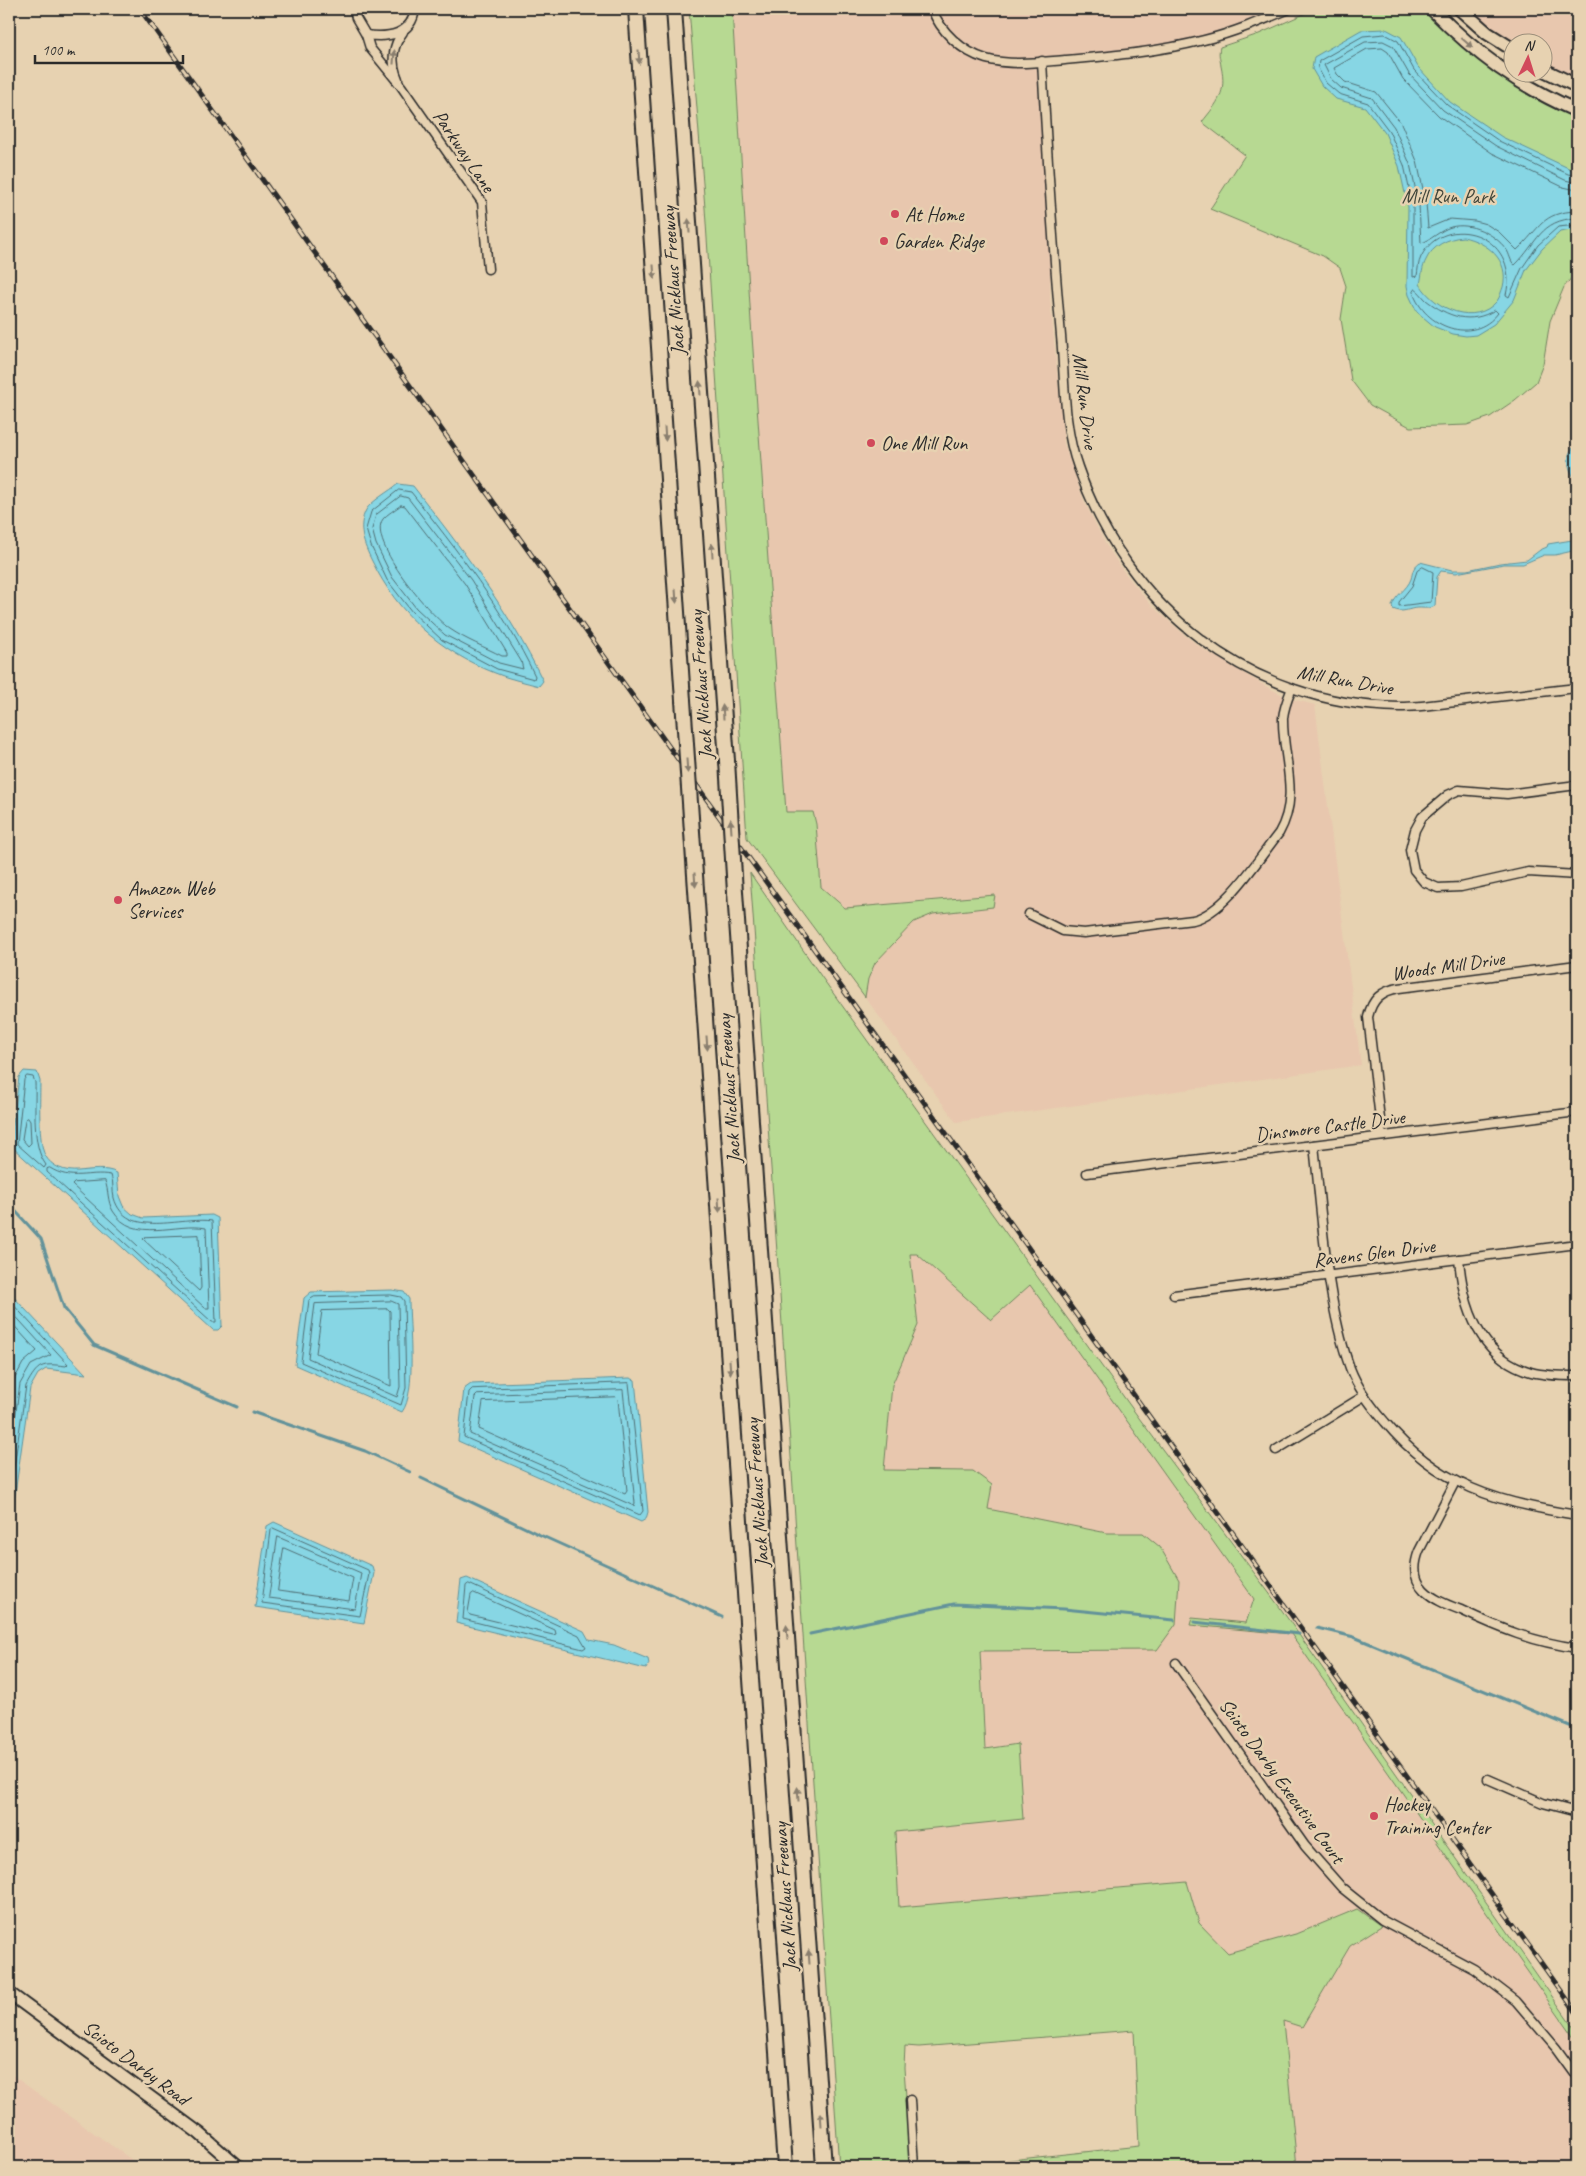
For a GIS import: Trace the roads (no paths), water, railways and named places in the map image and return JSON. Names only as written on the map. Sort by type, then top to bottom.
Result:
[{"type":"highway","name":"Jack Nicklaus Freeway","points":[[636,9],[785,2167]]},
{"type":"highway","name":"Jack Nicklaus Freeway","points":[[674,9],[824,2167]]},
{"type":"main road","points":[[1432,9],[1468,44],[1496,66],[1528,87],[1577,110]]},
{"type":"main road","points":[[1460,9],[1487,33],[1504,44]]},
{"type":"main road","points":[[1554,75],[1577,86]]},
{"type":"main road","name":"Scioto Darby Road","points":[[9,1993],[199,2133],[238,2167]]},
{"type":"street","name":"Parkway Lane","points":[[354,9],[356,18],[366,35],[370,48],[401,86],[482,202],[488,269]]},
{"type":"street","name":"Parkway Lane","points":[[401,86],[393,68],[394,49],[398,38],[410,23],[415,9]]},
{"type":"street","points":[[932,9],[946,32],[963,48],[975,54],[1009,63],[1125,55],[1184,45],[1226,34],[1289,9]]},
{"type":"street","points":[[366,35],[394,36],[404,30]]},
{"type":"street","name":"Mill Run Drive","points":[[1042,61],[1048,174],[1068,424],[1078,467],[1092,503],[1116,549],[1137,578],[1164,608],[1193,634],[1270,680],[1292,688],[1347,701],[1400,707],[1577,688]]},
{"type":"street","points":[[1029,914],[1063,931],[1084,933],[1193,920],[1202,918],[1217,908],[1279,833],[1287,816],[1290,786],[1283,718],[1285,706],[1292,688]]},
{"type":"street","points":[[1577,688],[1577,698]]},
{"type":"street","points":[[1577,785],[1507,794],[1459,790],[1448,794],[1422,817],[1415,830],[1410,850],[1414,870],[1424,882],[1438,888],[1461,887],[1528,872],[1577,875]]},
{"type":"street","name":"Woods Mill Drive","points":[[1382,1136],[1368,1018],[1371,1006],[1379,996],[1388,990],[1399,988],[1577,965]]},
{"type":"street","name":"Dinsmore Castle Drive","points":[[1087,1173],[1577,1112]]},
{"type":"street","points":[[1314,1145],[1330,1275],[1344,1348],[1351,1371],[1364,1396],[1394,1433],[1416,1455],[1456,1482],[1496,1498],[1577,1515]]},
{"type":"street","name":"Ravens Glen Drive","points":[[1174,1295],[1577,1244]]},
{"type":"street","points":[[1460,1259],[1461,1282],[1471,1317],[1489,1344],[1514,1365],[1531,1372],[1555,1376],[1577,1376]]},
{"type":"street","points":[[1276,1450],[1364,1396]]},
{"type":"street","points":[[1456,1482],[1415,1562],[1416,1575],[1423,1589],[1435,1598],[1511,1633],[1577,1648]]},
{"type":"street","name":"Scioto Darby Executive Court","points":[[1176,1663],[1305,1846],[1342,1888],[1382,1920],[1474,1969],[1516,2001],[1556,2048],[1577,2077]]},
{"type":"street","points":[[1488,1779],[1543,1803],[1577,1812]]},
{"type":"street","points":[[910,2100],[914,2167]]},
{"type":"water","points":[[1386,29],[1401,37],[1418,67],[1450,102],[1502,137],[1577,172],[1577,229],[1560,232],[1542,249],[1526,270],[1514,300],[1494,324],[1476,335],[1453,334],[1435,327],[1417,312],[1407,286],[1408,207],[1399,166],[1385,133],[1365,107],[1336,99],[1322,86],[1312,69],[1314,57],[1361,30]],"holes":[[[1457,238],[1472,239],[1495,254],[1503,268],[1504,277],[1503,287],[1497,301],[1488,309],[1478,313],[1467,314],[1456,312],[1435,301],[1420,284],[1425,263],[1436,247],[1446,241]]]},
{"type":"water","points":[[1577,445],[1577,481],[1569,467],[1568,457]]},
{"type":"water","points":[[398,484],[413,486],[483,580],[515,629],[543,681],[539,686],[500,675],[456,654],[422,629],[394,598],[369,555],[364,542],[362,523],[363,516],[368,507]]},
{"type":"water","points":[[1577,516],[1577,550],[1555,555],[1544,555],[1523,564],[1504,564],[1456,573],[1441,571],[1437,577],[1435,606],[1403,611],[1393,609],[1394,602],[1409,583],[1414,568],[1420,562],[1452,570],[1467,570],[1527,560],[1547,547],[1548,544],[1572,540],[1576,534]]},
{"type":"water","points":[[24,1071],[37,1072],[40,1081],[41,1141],[45,1155],[51,1163],[69,1171],[103,1169],[117,1173],[119,1196],[123,1206],[132,1214],[143,1218],[212,1215],[218,1218],[222,1326],[218,1330],[213,1330],[12,1147],[11,1140],[19,1077]]},
{"type":"water","points":[[392,1290],[404,1292],[409,1299],[411,1375],[407,1403],[402,1412],[295,1365],[304,1298],[311,1292]]},
{"type":"water","points":[[9,1292],[86,1374],[46,1369],[38,1374],[30,1388],[9,1536]]},
{"type":"water","points":[[630,1378],[635,1380],[648,1512],[646,1519],[641,1522],[458,1441],[464,1389],[471,1384]]},
{"type":"water","points":[[274,1522],[372,1566],[374,1573],[364,1623],[255,1607],[267,1526]]},
{"type":"water","points":[[467,1578],[584,1631],[589,1640],[614,1645],[648,1659],[649,1664],[646,1669],[456,1623],[461,1580]]},
{"type":"waterway","points":[[9,1204],[41,1239],[64,1308],[94,1345],[237,1407]]},
{"type":"waterway","points":[[252,1412],[365,1451],[410,1472]]},
{"type":"waterway","points":[[421,1478],[538,1534],[722,1617]]},
{"type":"waterway","points":[[810,1634],[954,1604],[1064,1609],[1174,1620]]},
{"type":"waterway","points":[[1194,1622],[1299,1634]]},
{"type":"waterway","points":[[1317,1628],[1354,1637],[1577,1729]]},
{"type":"railway","points":[[140,9],[1577,2013]]},
{"type":"place","name":"At Home","points":[[895,214]]},
{"type":"place","name":"Garden Ridge","points":[[884,241]]},
{"type":"place","name":"One Mill Run","points":[[871,443]]},
{"type":"place","name":"Amazon Web Services","points":[[118,900]]},
{"type":"place","name":"Hockey Training Center","points":[[1374,1816]]},
{"type":"park label","name":"Mill Run Park","points":[[1448,196]]}]
